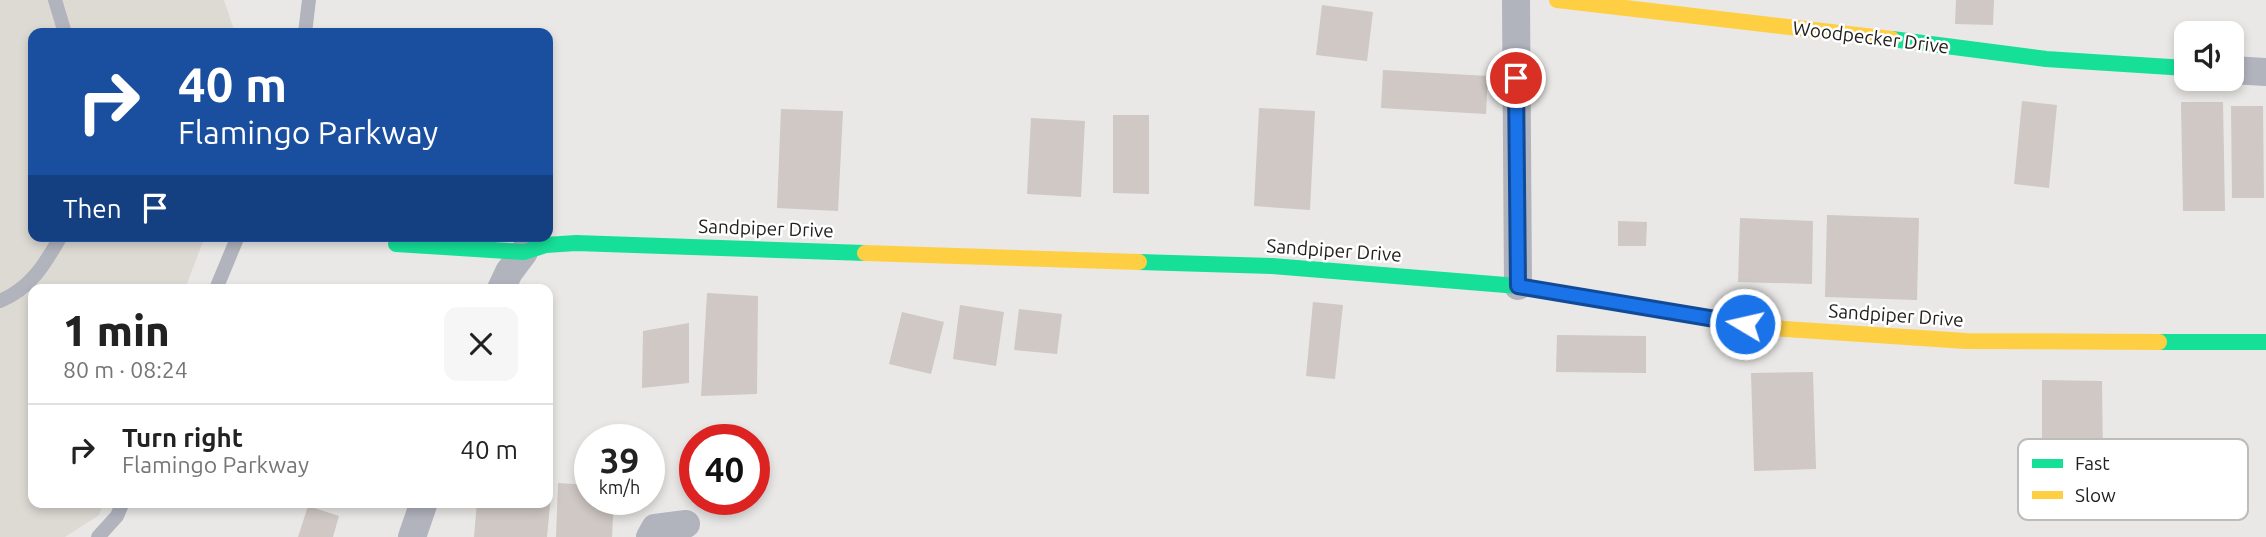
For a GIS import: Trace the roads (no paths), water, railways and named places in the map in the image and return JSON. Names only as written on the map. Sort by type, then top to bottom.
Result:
[{"type":"street","points":[[1516,0],[1518,286]]},
{"type":"street","name":"Woodpecker Drive","points":[[1557,0],[1767,12],[2046,59],[2174,67]]},
{"type":"street","points":[[2244,71],[2266,72]]},
{"type":"street","name":"Sandpiper Drive","points":[[396,243],[524,252],[547,245],[576,243],[1272,266],[1518,286],[1771,328],[1966,341],[2266,342]]},
{"type":"street","points":[[503,284],[509,271],[524,252]]},
{"type":"street","points":[[412,537],[422,508]]},
{"type":"street","points":[[650,537],[655,528],[686,524]]},
{"type":"lane","points":[[55,0],[63,28]]},
{"type":"lane","points":[[306,28],[309,0]]},
{"type":"lane","points":[[0,301],[13,295],[43,268],[58,242]]},
{"type":"lane","points":[[218,284],[236,242]]},
{"type":"lane","points":[[98,537],[117,516],[120,508]]}]
